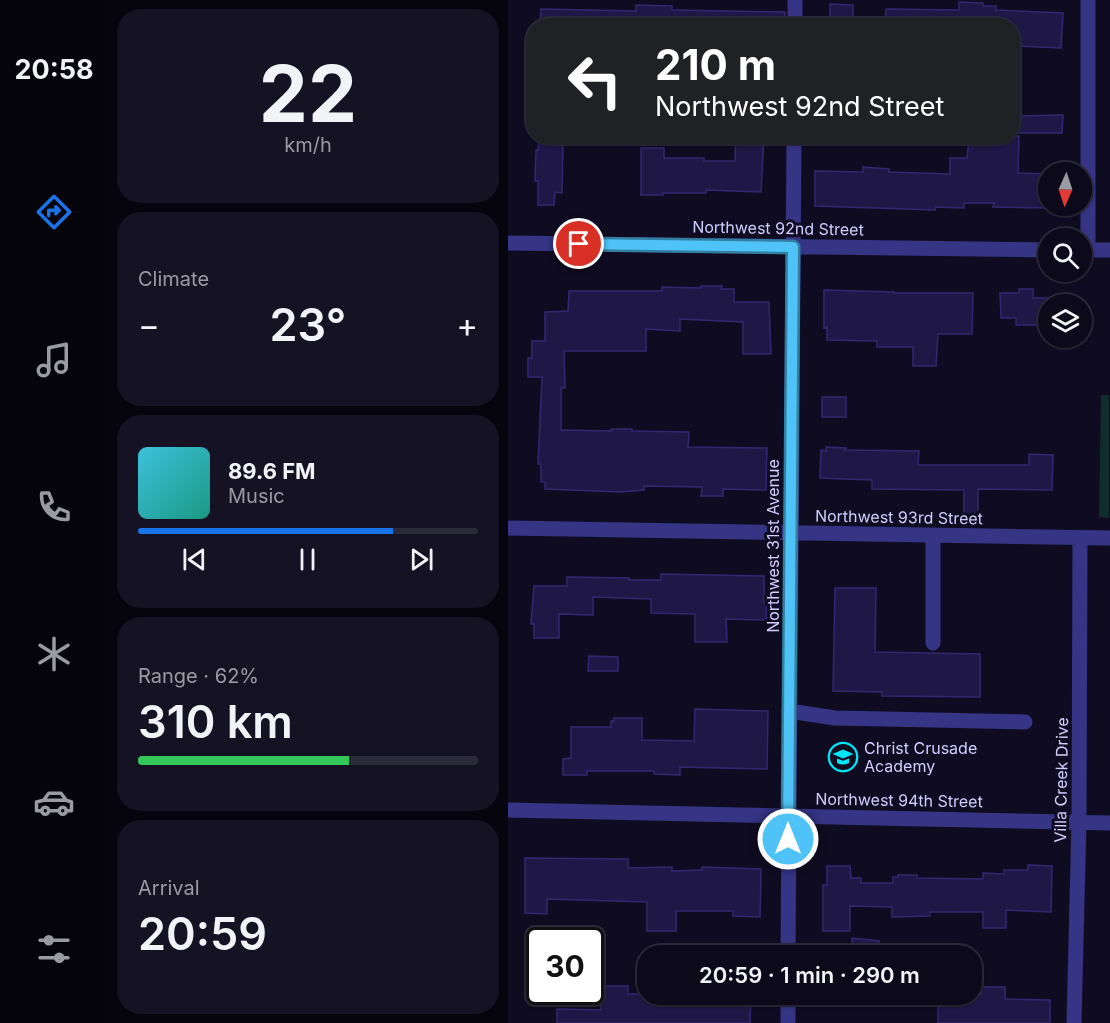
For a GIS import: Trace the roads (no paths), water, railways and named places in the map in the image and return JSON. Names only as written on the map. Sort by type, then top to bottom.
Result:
[{"type":"street","points":[[795,0],[795,18]]},
{"type":"street","points":[[1084,228],[1088,0]]},
{"type":"street","name":"Northwest 31st Avenue","points":[[788,945],[794,144]]},
{"type":"street","name":"Northwest 92nd Street","points":[[508,243],[1038,250]]},
{"type":"street","points":[[1092,250],[1110,250]]},
{"type":"street","name":"Northwest 93rd Street","points":[[508,528],[1110,538]]},
{"type":"street","points":[[933,535],[933,643]]},
{"type":"street","name":"Villa Creek Drive","points":[[1074,1023],[1079,822],[1080,538]]},
{"type":"street","points":[[789,711],[835,718],[1025,722]]},
{"type":"street","name":"Northwest 94th Street","points":[[508,810],[1110,823]]},
{"type":"street","points":[[788,1005],[788,1023]]},
{"type":"place","name":"Christ Crusade Academy","points":[[843,757]]}]
